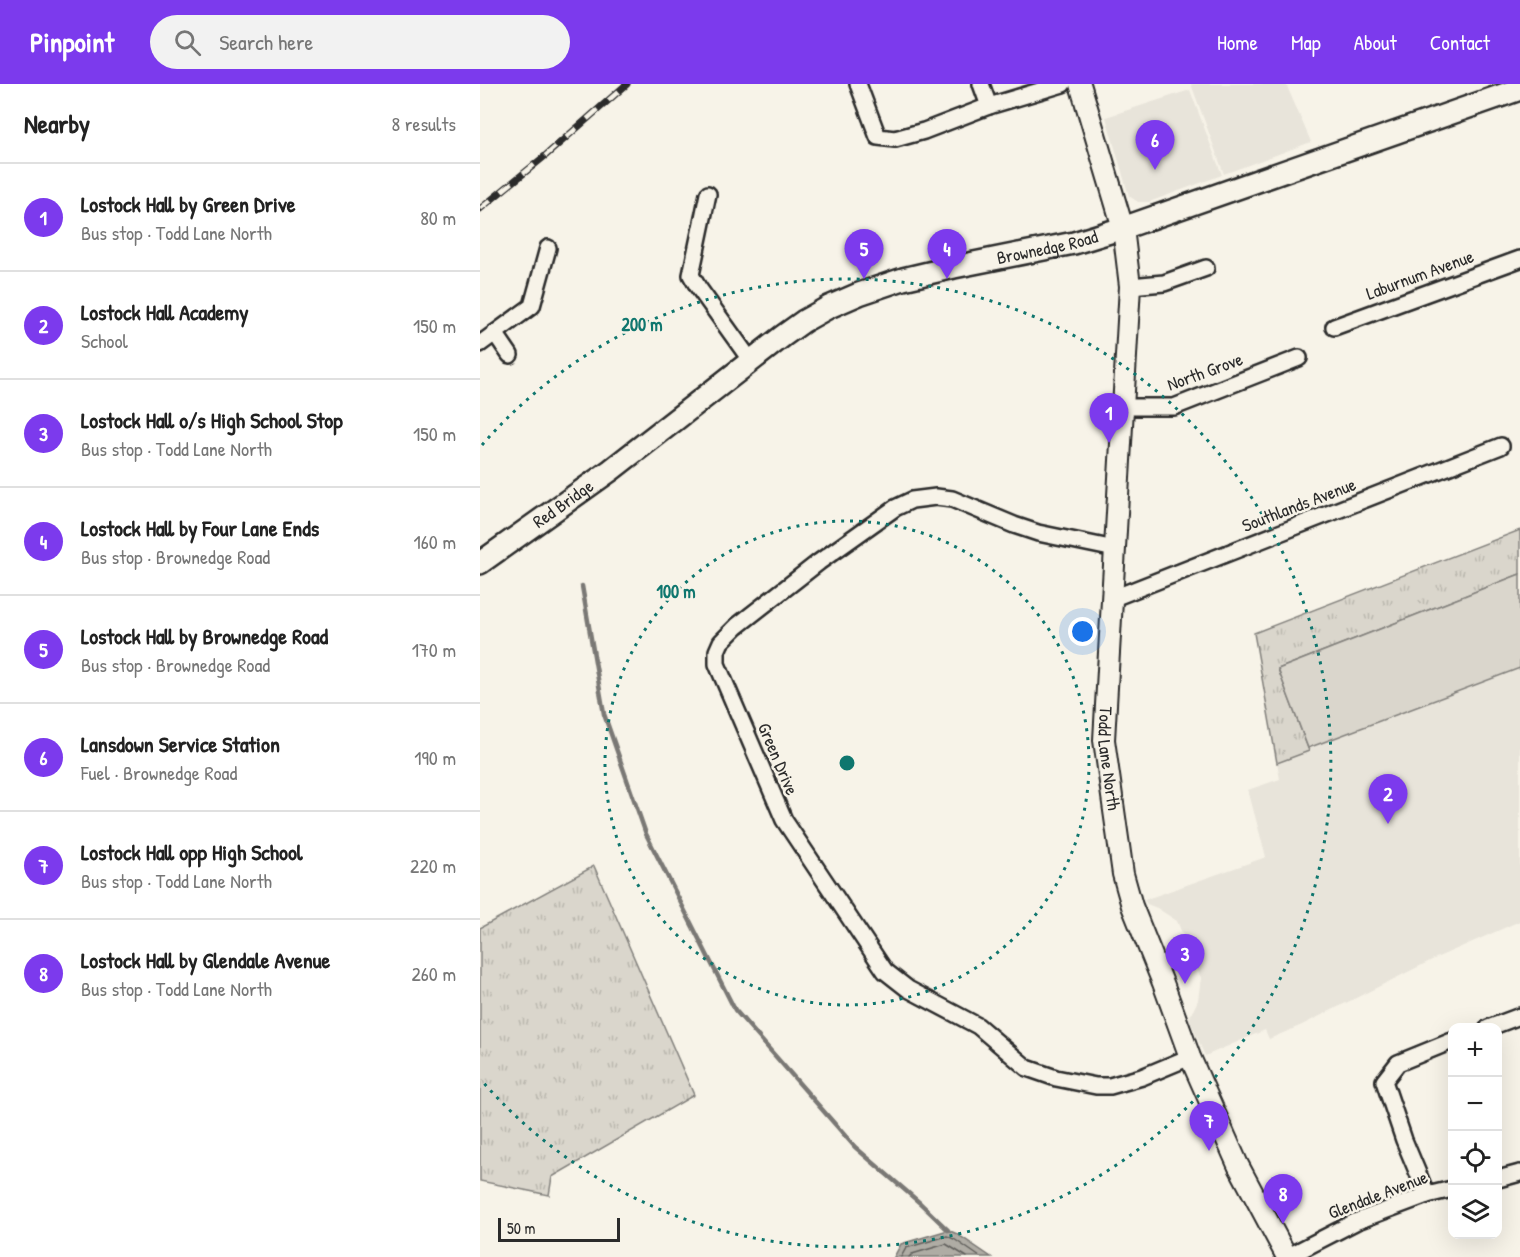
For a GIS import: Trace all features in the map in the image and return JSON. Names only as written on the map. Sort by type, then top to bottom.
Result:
[{"type":"main road","name":"Brownedge Road","points":[[611,470],[804,321],[859,294],[903,279],[1074,243],[1123,228],[1520,88]]},
{"type":"main road","name":"Red Bridge","points":[[480,563],[611,470]]},
{"type":"street","points":[[858,84],[878,136],[895,140],[989,106],[1063,84]]},
{"type":"street","points":[[981,84],[989,106]]},
{"type":"street","name":"Todd Lane North","points":[[1080,84],[1123,228],[1130,286],[1104,740],[1123,874],[1132,906],[1190,1057],[1238,1165],[1287,1257]]},
{"type":"street","points":[[708,194],[692,275],[698,288],[751,361]]},
{"type":"street","points":[[480,344],[532,306],[548,248]]},
{"type":"street","name":"Laburnum Avenue","points":[[1334,327],[1520,259]]},
{"type":"street","points":[[1130,286],[1164,283],[1206,268]]},
{"type":"street","points":[[495,333],[510,355]]},
{"type":"street","name":"North Grove","points":[[1122,407],[1173,407],[1299,358]]},
{"type":"street","name":"Southlands Avenue","points":[[1111,599],[1501,446]]},
{"type":"street","name":"Green Drive","points":[[1115,549],[1038,533],[952,500],[936,497],[912,500],[895,508],[838,549],[737,626],[721,642],[717,651],[717,664],[783,820],[885,970],[908,989],[978,1026],[1027,1068],[1056,1078],[1096,1086],[1110,1086],[1142,1077],[1190,1057]]},
{"type":"street","points":[[1501,1023],[1520,1016]]},
{"type":"street","points":[[1427,1195],[1404,1140],[1384,1081],[1398,1063],[1448,1043]]},
{"type":"street","points":[[1502,1178],[1520,1173]]},
{"type":"street","name":"Glendale Avenue","points":[[1287,1257],[1355,1221],[1427,1195],[1448,1190]]},
{"type":"shaded area","points":[[1191,84],[1286,84],[1311,142],[1224,174]]},
{"type":"shaded area","points":[[1190,90],[1222,175],[1149,202],[1138,202],[1129,196],[1106,117]]},
{"type":"shaded area","points":[[1520,530],[1520,921],[1436,958],[1302,1025],[1269,1039],[1265,1030],[1205,1056],[1189,1019],[1198,1000],[1201,978],[1177,921],[1144,900],[1266,857],[1248,790],[1280,779],[1254,633]]},
{"type":"green space","points":[[1520,530],[1520,574],[1278,669],[1309,751],[1277,763],[1254,633]]},
{"type":"green space","points":[[1520,574],[1520,668],[1308,748],[1278,669]]},
{"type":"green space","points":[[594,866],[694,1095],[552,1177],[549,1195],[480,1181],[480,928]]},
{"type":"water","points":[[948,1230],[991,1257],[894,1257],[901,1244]]},
{"type":"waterway","points":[[582,586],[604,714],[646,834],[735,1010],[855,1147],[948,1230]]},
{"type":"railway","points":[[480,209],[627,84]]},
{"type":"place","name":"Lansdown Service Station","points":[[1155,170]]},
{"type":"place","name":"Lostock Hall by Brownedge Road","points":[[864,279]]},
{"type":"place","name":"Lostock Hall by Four Lane Ends","points":[[947,279]]},
{"type":"place","name":"Lostock Hall by Green Drive","points":[[1109,443]]},
{"type":"place","name":"Lostock Hall Academy","points":[[1388,824]]},
{"type":"place","name":"Lostock Hall o/s High School Stop","points":[[1185,984]]},
{"type":"place","name":"Lostock Hall opp High School","points":[[1209,1151]]},
{"type":"place","name":"Lostock Hall by Glendale Avenue","points":[[1283,1224]]}]
